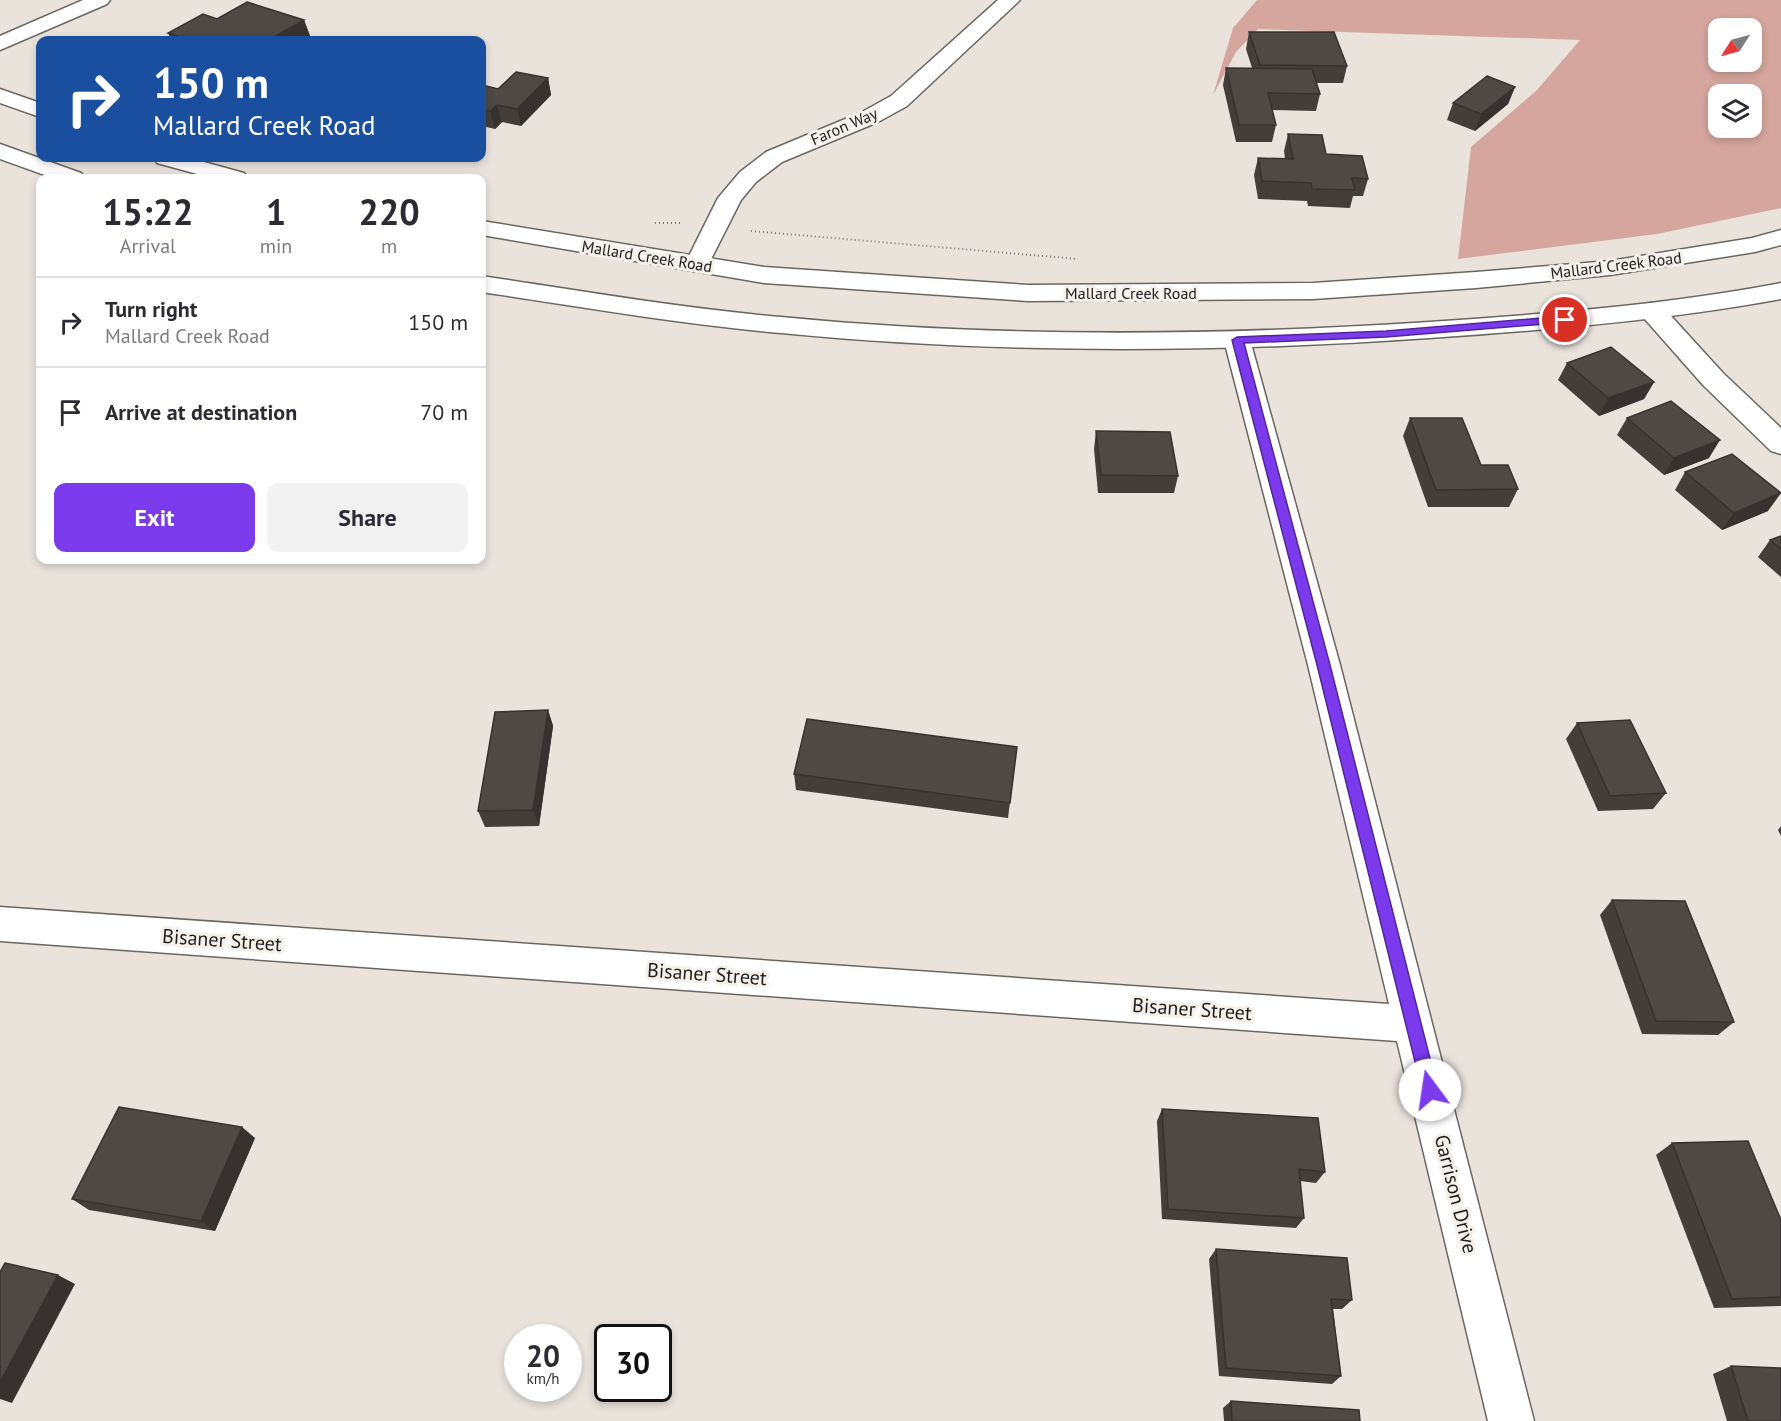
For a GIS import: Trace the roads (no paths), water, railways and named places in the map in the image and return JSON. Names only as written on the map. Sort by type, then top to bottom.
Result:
[{"type":"main road","points":[[0,44],[100,0]]},
{"type":"main road","name":"Faron Way","points":[[697,264],[730,198],[748,177],[774,157],[870,117],[898,101],[1005,1]]},
{"type":"main road","points":[[0,95],[36,109]]},
{"type":"main road","points":[[0,151],[36,160]]},
{"type":"main road","points":[[8,176],[36,161]]},
{"type":"main road","points":[[42,162],[65,174]]},
{"type":"main road","points":[[179,162],[222,174]]},
{"type":"main road","name":"Mallard Creek Road","points":[[486,229],[764,275],[1028,293],[1313,291],[1611,268],[1755,245],[1781,237]]},
{"type":"main road","points":[[486,285],[633,307],[824,329],[993,338],[1237,340],[1398,333],[1652,311],[1781,291]]},
{"type":"main road","points":[[1652,311],[1713,379],[1781,444]]},
{"type":"main road","name":"Garrison Drive","points":[[1237,340],[1324,665],[1511,1421]]},
{"type":"main road","name":"Bisaner Street","points":[[0,924],[1414,1024]]}]
